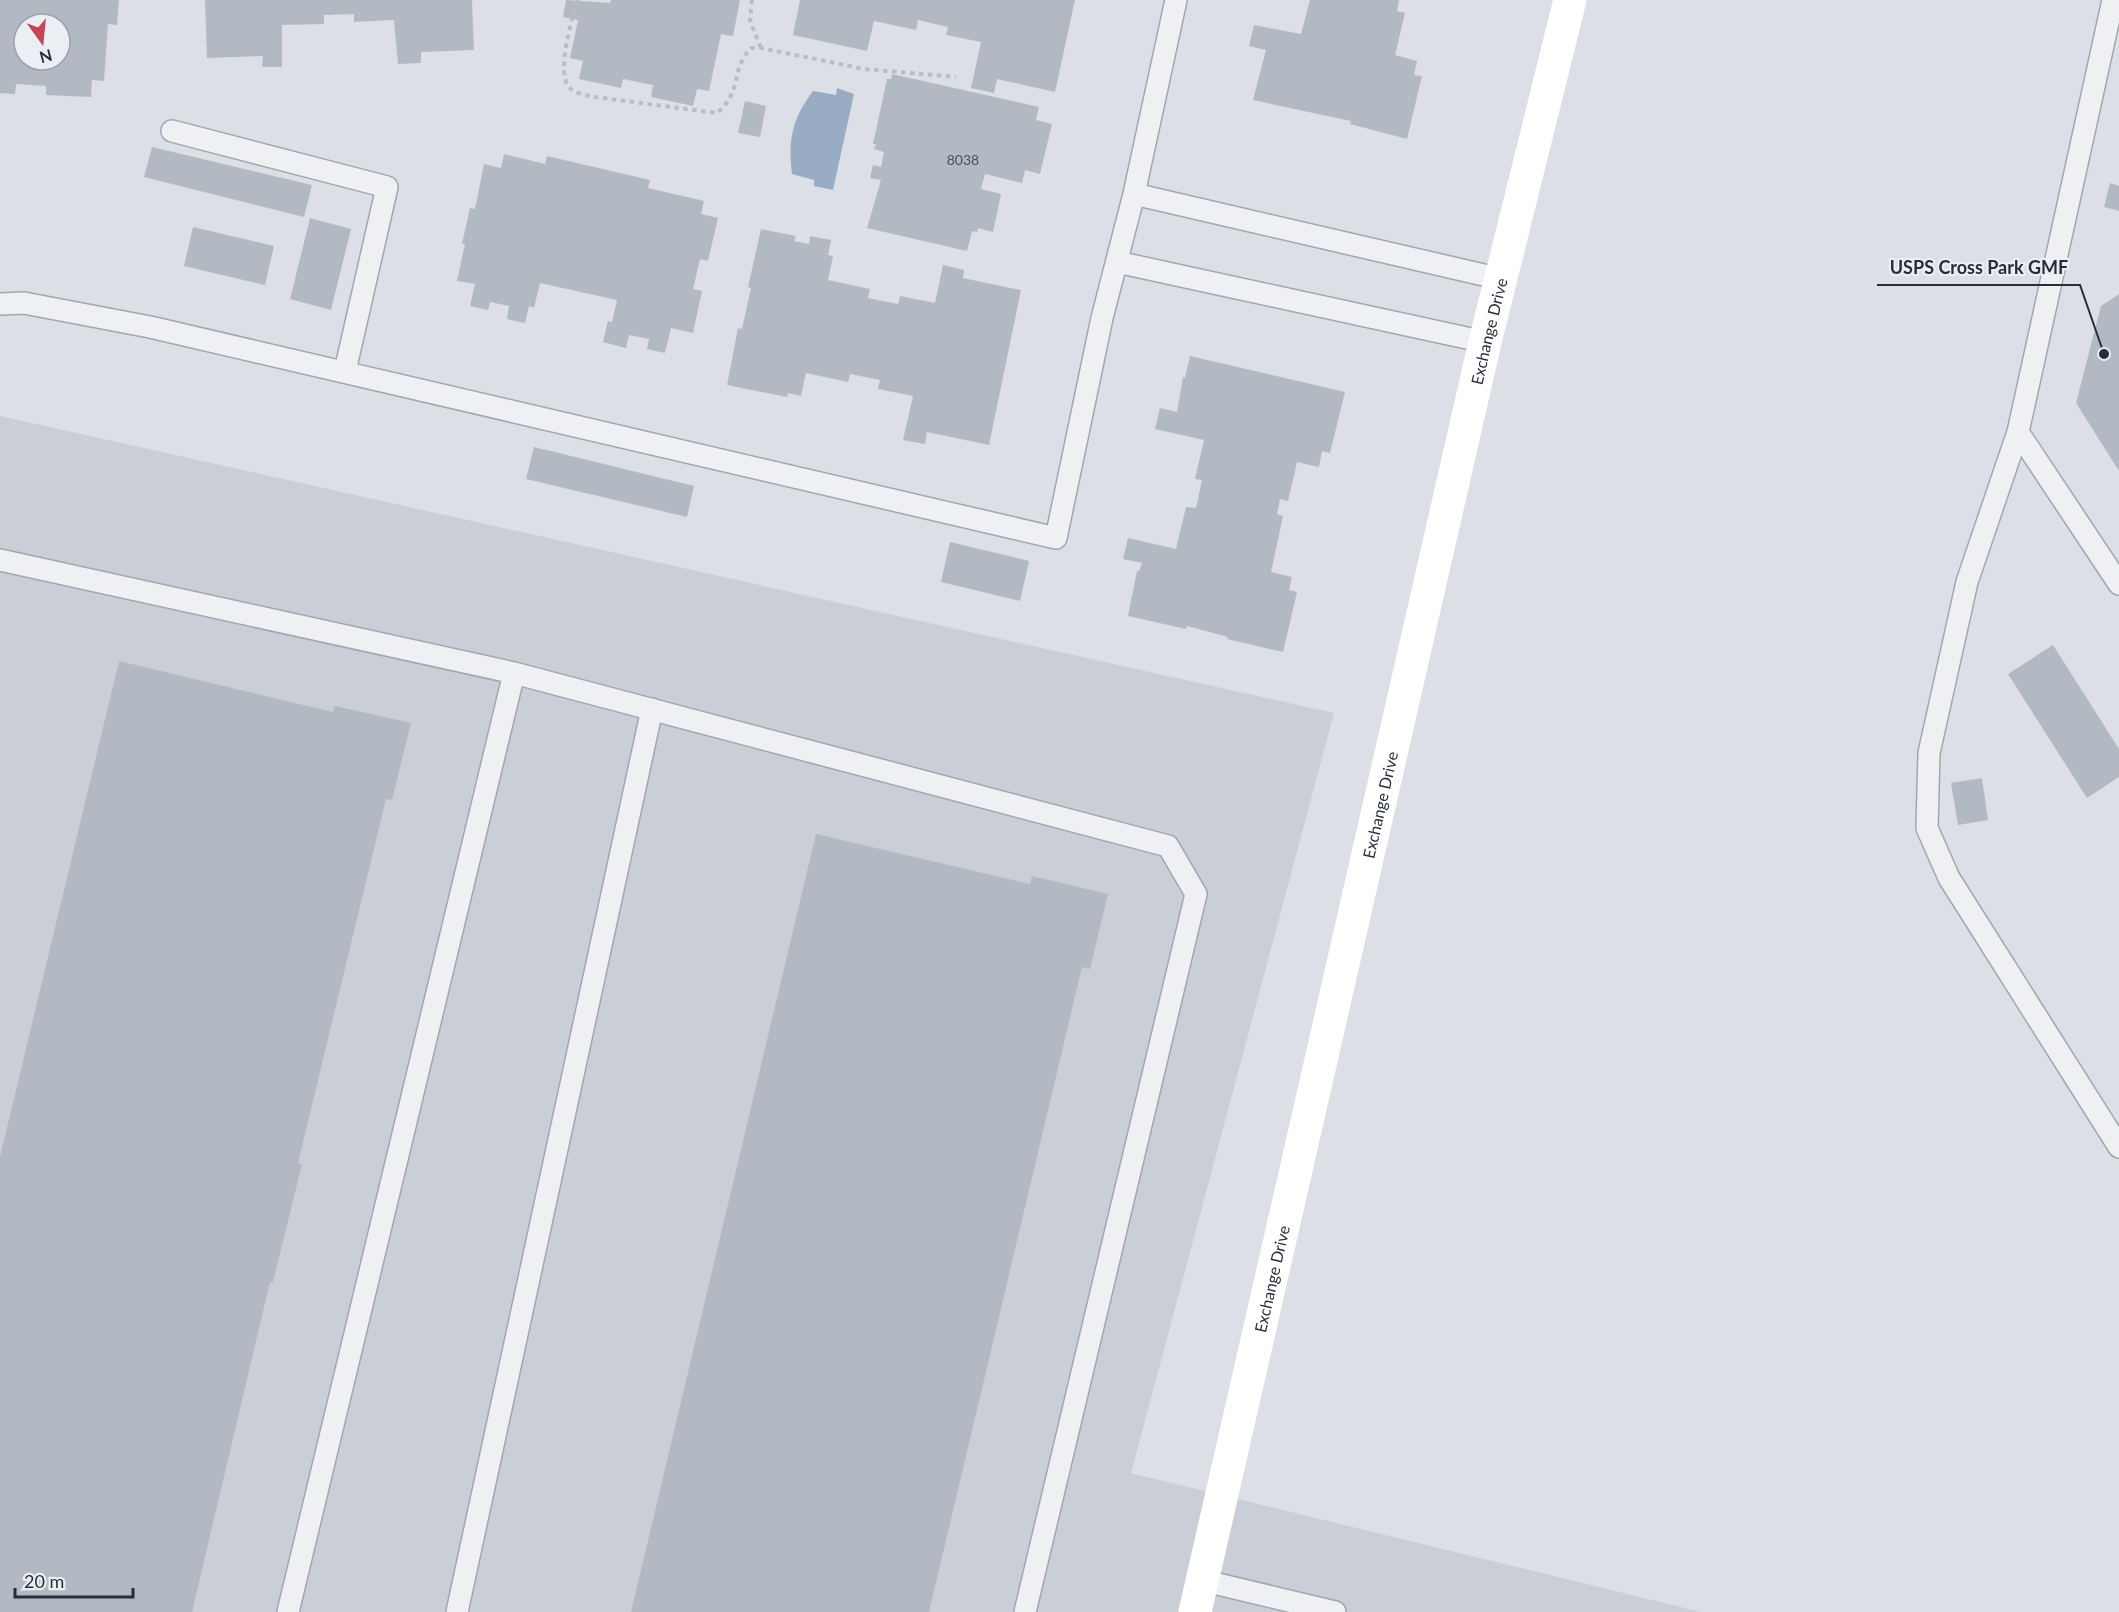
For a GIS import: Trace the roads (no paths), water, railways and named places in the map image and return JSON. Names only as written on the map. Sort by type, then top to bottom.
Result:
[{"type":"street","name":"Exchange Drive","points":[[1195,1612],[1485,342],[1570,0]]},
{"type":"lane","points":[[0,303],[24,303],[150,327],[345,370],[1056,538],[1102,318],[1134,195],[1176,0]]},
{"type":"lane","points":[[2113,0],[2018,432],[1966,582],[1929,753],[1927,828],[1949,878],[2119,1147]]},
{"type":"lane","points":[[172,131],[387,187],[345,370]]},
{"type":"lane","points":[[1134,195],[1501,279]]},
{"type":"lane","points":[[1117,262],[1485,342]]},
{"type":"lane","points":[[2018,432],[2119,584]]},
{"type":"lane","points":[[0,560],[514,673],[1168,846],[1196,894],[1025,1612]]},
{"type":"lane","points":[[288,1612],[514,673]]},
{"type":"lane","points":[[457,1612],[652,709]]},
{"type":"lane","points":[[1201,1580],[1335,1612]]},
{"type":"water","points":[[837,88],[854,94],[833,190],[814,186],[814,180],[792,174],[791,140],[800,111],[813,91],[836,95]]},
{"type":"place","name":"USPS Cross Park GMF","points":[[2104,354]]}]
